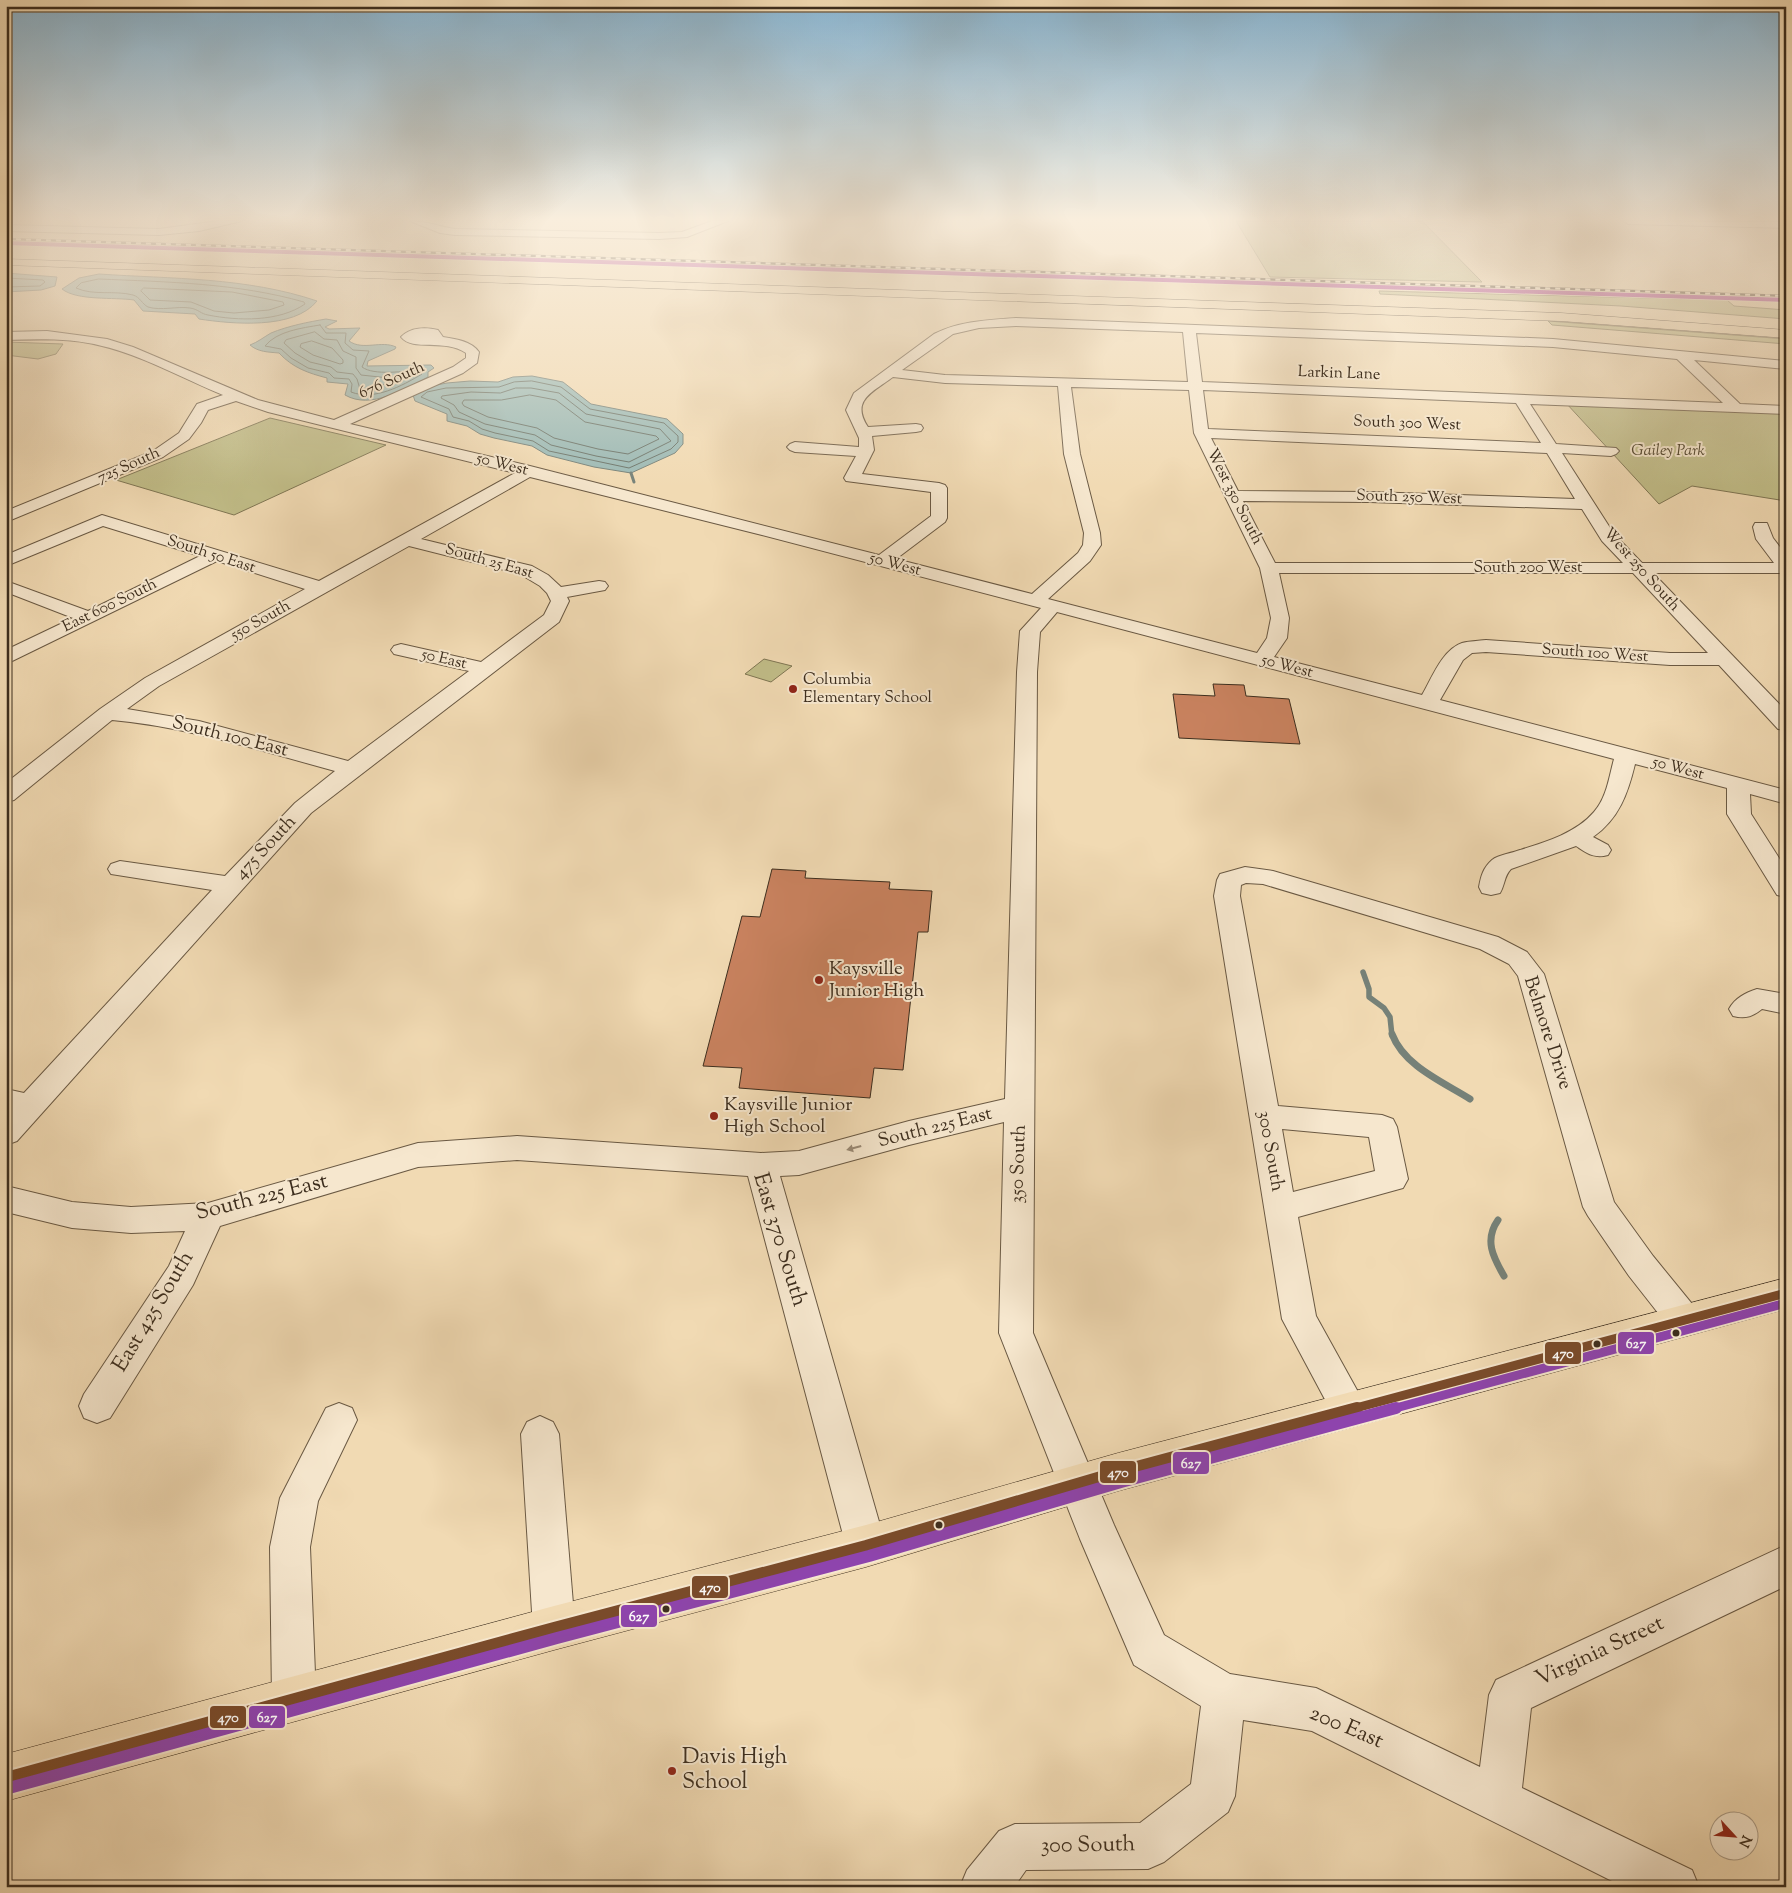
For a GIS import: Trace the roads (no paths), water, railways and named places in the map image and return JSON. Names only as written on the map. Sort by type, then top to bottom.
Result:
[{"type":"main road","points":[[1371,309],[1561,317],[1786,334]]},
{"type":"main road","points":[[1602,309],[1786,323]]},
{"type":"main road","points":[[6,1778],[554,1628],[866,1546],[1079,1483],[1786,1293]]},
{"type":"street","points":[[882,562],[939,518],[939,488],[852,478],[867,448],[865,432],[854,419],[853,404],[859,396],[938,337],[964,327],[1016,322],[1075,329],[1189,328],[1553,342],[1786,365]]},
{"type":"street","name":"West 350 South","points":[[1189,328],[1202,433],[1269,568],[1280,618],[1277,638],[1262,661]]},
{"type":"street","points":[[1343,334],[1353,350]]},
{"type":"street","name":"50 West","points":[[6,336],[75,337],[103,342],[128,350],[236,396],[272,409],[530,471],[1786,797]]},
{"type":"street","name":"676 South","points":[[337,424],[421,388],[466,366],[473,358],[473,352],[466,347],[439,340]]},
{"type":"street","points":[[1553,342],[1567,361]]},
{"type":"street","points":[[1681,355],[1735,408]]},
{"type":"street","name":"Larkin Lane","points":[[890,373],[945,379],[1064,381],[1786,410]]},
{"type":"street","points":[[1044,604],[1092,546],[1092,533],[1072,454],[1064,381]]},
{"type":"street","name":"725 South","points":[[6,517],[158,454],[184,436],[194,423],[202,407],[236,396]]},
{"type":"street","name":"West 250 South","points":[[1520,399],[1608,537],[1786,724]]},
{"type":"street","points":[[865,432],[916,428]]},
{"type":"street","name":"South 300 West","points":[[1202,433],[1611,451]]},
{"type":"street","points":[[795,447],[865,452]]},
{"type":"street","name":"550 South","points":[[6,795],[107,713],[152,682],[530,471]]},
{"type":"street","name":"South 250 West","points":[[1232,496],[1370,497],[1587,504]]},
{"type":"street","name":"South 50 East","points":[[6,561],[102,520],[321,588]]},
{"type":"street","points":[[1761,527],[1765,539],[1786,567]]},
{"type":"street","name":"South 25 East","points":[[406,540],[526,570],[542,578],[558,597]]},
{"type":"street","name":"East 600 South","points":[[6,658],[88,616],[214,556]]},
{"type":"street","name":"South 200 West","points":[[1269,568],[1786,567]]},
{"type":"street","points":[[6,586],[88,616]]},
{"type":"street","points":[[558,597],[599,586]]},
{"type":"street","name":"475 South","points":[[6,1133],[19,1103],[231,885],[303,808],[552,618],[558,597]]},
{"type":"street","name":"350 South","points":[[1044,604],[1030,631],[1027,672],[1016,1333],[1079,1483]]},
{"type":"street","name":"South 100 West","points":[[1427,704],[1455,656],[1467,648],[1486,646],[1670,659],[1723,659]]},
{"type":"street","name":"50 East","points":[[401,650],[486,669]]},
{"type":"street","name":"South 100 East","points":[[107,713],[128,714],[188,725],[352,769]]},
{"type":"street","points":[[1491,886],[1494,873],[1502,864],[1577,837],[1595,826],[1612,804],[1626,756]]},
{"type":"street","points":[[1738,785],[1739,814],[1786,889]]},
{"type":"street","points":[[1577,837],[1599,850]]},
{"type":"street","points":[[120,869],[231,885]]},
{"type":"street","name":"Belmore Drive","points":[[1229,880],[1245,875],[1264,876],[1489,943],[1518,958],[1531,974],[1599,1207],[1641,1266],[1686,1321]]},
{"type":"street","name":"300 South","points":[[1229,880],[1227,896],[1299,1320],[1350,1410]]},
{"type":"street","points":[[1742,1009],[1758,999],[1786,1004]]},
{"type":"street","name":"South 225 East","points":[[761,1165],[799,1164],[909,1133],[1020,1107]]},
{"type":"street","points":[[1264,1116],[1382,1126],[1392,1179],[1280,1209]]},
{"type":"street","name":"South 225 East","points":[[6,1200],[72,1215],[92,1217],[131,1220],[208,1216],[418,1155],[517,1148]]},
{"type":"street","name":"East 370 South","points":[[517,1148],[761,1165],[866,1546]]},
{"type":"street","name":"East 425 South","points":[[98,1406],[180,1275],[208,1216]]},
{"type":"street","points":[[294,1699],[290,1547],[299,1498],[339,1420]]},
{"type":"street","points":[[540,1434],[554,1628]]},
{"type":"street","name":"200 East","points":[[1079,1483],[1100,1540],[1149,1650],[1224,1695],[1316,1710],[1675,1887]]},
{"type":"street","name":"Virginia Street","points":[[1498,1800],[1511,1695],[1786,1565]]},
{"type":"street","name":"300 South","points":[[984,1887],[1015,1847],[1148,1846],[1212,1796],[1224,1695]]},
{"type":"water","points":[[142,309],[308,309],[294,317],[262,323],[228,322],[199,319],[195,314],[143,311]]},
{"type":"water","points":[[326,319],[337,321],[325,327],[329,329],[360,328],[349,341],[354,344],[390,345],[396,347],[368,361],[367,366],[431,365],[434,368],[428,372],[428,377],[398,392],[376,399],[355,399],[345,395],[348,384],[327,382],[327,378],[301,369],[290,363],[279,353],[267,352],[250,345],[271,333],[298,324]]},
{"type":"water","points":[[532,376],[563,382],[591,404],[667,419],[683,434],[683,444],[675,453],[631,473],[594,467],[547,455],[532,446],[480,434],[467,426],[447,421],[447,414],[415,401],[413,395],[426,387],[447,383],[470,381],[498,382],[513,377]]},
{"type":"waterway","points":[[631,473],[634,482]]},
{"type":"waterway","points":[[1363,972],[1369,989],[1369,997],[1384,1008],[1390,1017],[1392,1036]]},
{"type":"waterway","points":[[1392,1034],[1405,1055],[1415,1064],[1470,1099]]},
{"type":"waterway","points":[[1498,1220],[1491,1235],[1491,1241],[1496,1262],[1504,1276]]},
{"type":"place","name":"Columbia Elementary School","points":[[793,689]]},
{"type":"place","name":"Kaysville Junior High","points":[[819,980]]},
{"type":"place","name":"Kaysville Junior High School","points":[[714,1116]]},
{"type":"place","name":"Davis High School","points":[[672,1771]]},
{"type":"park label","name":"Gailey Park","points":[[1668,451]]}]
